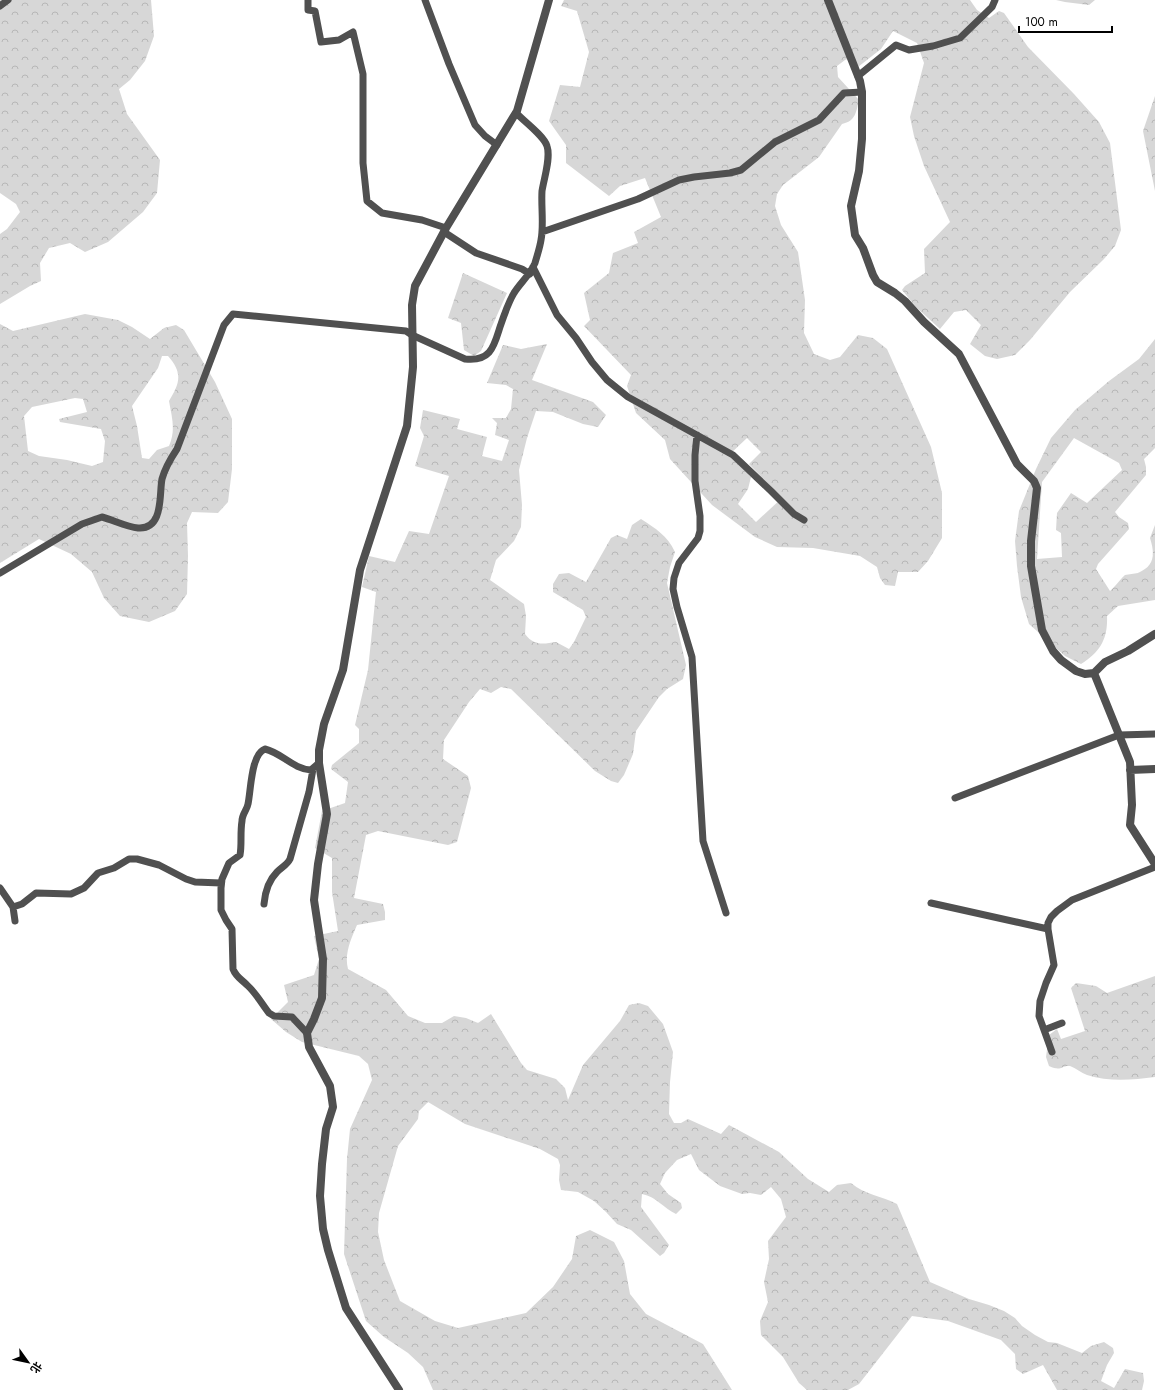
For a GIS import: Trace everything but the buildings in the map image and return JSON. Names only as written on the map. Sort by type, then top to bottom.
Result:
[{"type":"street","points":[[0,6],[8,0]]},
{"type":"street","points":[[308,0],[308,10],[316,11],[321,42],[339,40],[353,32],[363,74],[363,163],[366,201],[382,213],[422,220],[445,230],[476,253],[522,269],[531,270]]},
{"type":"street","points":[[425,0],[449,64],[475,126],[497,145]]},
{"type":"street","points":[[400,1390],[346,1308],[323,1229],[320,1196],[326,1129],[333,1106],[330,1086],[309,1047],[307,1032],[322,998],[324,959],[314,900],[318,864],[327,814],[319,763],[319,750],[324,724],[343,670],[360,570],[407,426],[413,367],[412,305],[415,286],[445,230],[516,113],[530,70],[549,0]]},
{"type":"street","points":[[828,0],[858,76],[862,92],[862,138],[859,171],[851,206],[855,235],[863,248],[872,274],[877,282],[905,301],[924,322],[959,354],[1017,464],[1034,481],[1037,488],[1031,542],[1031,566],[1042,630],[1053,651],[1061,660],[1076,671],[1085,674],[1094,673],[1106,662],[1128,651],[1155,634]]},
{"type":"street","points":[[858,76],[896,45],[909,50],[933,46],[960,38],[992,6],[996,0]]},
{"type":"street","points":[[542,232],[638,199],[679,180],[694,177],[730,174],[741,170],[775,142],[819,120],[844,93],[862,92]]},
{"type":"street","points":[[0,573],[82,524],[98,518],[102,517],[138,528],[148,526],[152,523],[158,511],[162,479],[169,461],[178,449],[224,325],[233,314],[406,331],[465,359],[474,360],[492,350],[496,343],[504,316],[514,293],[531,270],[542,239],[542,192],[549,152],[547,144],[516,113]]},
{"type":"street","points":[[531,270],[557,315],[607,380],[628,397],[734,455],[794,514],[804,520]]},
{"type":"street","points":[[697,435],[695,481],[700,516],[700,531],[698,538],[679,563],[674,578],[674,589],[677,607],[692,657],[703,841],[726,913]]},
{"type":"street","points":[[1094,673],[1130,762],[1132,805],[1130,825],[1155,864]]},
{"type":"street","points":[[954,798],[1119,735],[1155,734]]},
{"type":"street","points":[[307,1032],[292,1017],[274,1016],[269,1013],[248,985],[235,974],[233,968],[232,929],[221,910],[220,900],[221,883],[229,863],[240,855],[242,847],[243,814],[248,806],[255,762],[258,753],[265,749],[271,750],[290,763],[305,770],[313,769]]},
{"type":"street","points":[[264,904],[265,890],[270,880],[276,873],[288,864],[290,859],[309,792],[313,769],[319,763]]},
{"type":"street","points":[[1130,770],[1155,768]]},
{"type":"street","points":[[13,907],[22,904],[36,893],[71,894],[84,888],[98,873],[114,868],[122,862],[129,860],[138,859],[159,865],[195,882],[221,883]]},
{"type":"street","points":[[1052,1052],[1039,1016],[1040,1001],[1054,965],[1048,929],[1048,923],[1051,917],[1072,900],[1155,867]]},
{"type":"street","points":[[0,888],[13,907],[15,921]]},
{"type":"street","points":[[931,903],[1048,929]]},
{"type":"street","points":[[1044,1030],[1062,1023]]},
{"type":"green space","points":[[0,0],[151,0],[154,36],[145,61],[130,80],[119,89],[127,114],[160,160],[157,193],[143,212],[108,242],[85,252],[70,243],[49,248],[40,263],[41,281],[0,304],[0,234],[7,229],[20,212],[16,204],[0,193]]},
{"type":"green space","points":[[564,0],[970,0],[977,10],[989,18],[999,11],[1004,13],[1028,47],[1099,122],[1110,143],[1121,230],[1115,246],[1104,259],[1070,292],[1030,340],[1015,355],[997,359],[985,356],[970,344],[981,325],[966,310],[954,312],[940,329],[916,307],[902,290],[905,286],[925,273],[924,249],[950,222],[924,166],[914,136],[910,117],[924,63],[917,43],[893,31],[881,49],[858,67],[854,57],[845,60],[837,66],[838,77],[859,100],[855,115],[850,121],[842,124],[819,157],[783,185],[777,194],[775,206],[781,225],[798,252],[805,300],[804,333],[814,354],[830,360],[840,357],[858,335],[873,338],[887,349],[931,447],[942,493],[942,538],[928,561],[918,572],[898,572],[895,586],[885,585],[880,578],[877,567],[860,556],[813,548],[777,547],[755,537],[712,505],[670,459],[665,440],[636,413],[627,386],[631,375],[584,326],[590,320],[584,293],[609,273],[613,253],[638,243],[634,232],[661,217],[645,178],[620,186],[609,196],[566,163],[566,145],[549,121],[560,85],[580,87],[589,52],[577,11],[561,6]],"holes":[[[747,438],[761,452],[749,464],[782,498],[756,522],[738,504],[748,489],[751,477],[729,455]]]},
{"type":"green space","points":[[1056,0],[1095,0],[1089,5]]},
{"type":"green space","points":[[1155,96],[1155,191],[1143,131]]},
{"type":"green space","points":[[463,273],[507,293],[481,351],[474,356],[464,350],[461,323],[448,318]]},
{"type":"green space","points":[[85,314],[118,320],[150,339],[164,328],[176,325],[184,330],[215,382],[232,419],[232,469],[228,502],[218,513],[192,512],[187,523],[187,594],[175,611],[149,622],[120,616],[104,598],[92,572],[71,554],[39,539],[0,563],[0,324],[13,331]],"holes":[[[162,356],[168,356],[173,362],[178,373],[176,389],[169,401],[173,424],[172,435],[169,446],[157,450],[149,459],[142,458],[132,406],[158,368]],[[75,398],[83,399],[87,412],[59,419],[60,422],[101,429],[105,441],[103,462],[92,466],[67,460],[39,456],[28,451],[24,416],[32,407]]]},
{"type":"green space","points":[[1155,339],[1155,448],[1144,459],[1146,475],[1115,512],[1119,517],[1128,523],[1129,529],[1098,564],[1096,569],[1110,591],[1125,575],[1138,573],[1144,570],[1151,563],[1152,559],[1153,549],[1150,538],[1155,525],[1155,600],[1118,606],[1107,616],[1106,632],[1102,644],[1093,655],[1081,664],[1065,656],[1029,624],[1021,597],[1017,566],[1015,541],[1019,511],[1036,469],[1051,438],[1075,410],[1109,381],[1139,359]],"holes":[[[1074,438],[1119,463],[1122,470],[1087,503],[1071,493],[1057,513],[1056,530],[1061,533],[1062,557],[1037,559],[1042,482]]]},
{"type":"green space","points":[[547,344],[532,380],[593,402],[606,415],[598,427],[583,424],[553,412],[536,411],[519,470],[522,505],[521,527],[514,541],[496,560],[490,580],[524,604],[526,616],[525,634],[528,638],[539,643],[556,642],[569,649],[586,617],[583,610],[553,592],[553,584],[559,574],[569,573],[586,582],[611,538],[617,535],[627,539],[632,525],[641,519],[665,537],[675,552],[667,583],[686,665],[683,679],[667,689],[659,697],[636,731],[633,754],[624,775],[618,783],[611,781],[595,771],[511,689],[501,687],[491,693],[480,689],[469,702],[444,740],[443,759],[468,776],[471,788],[457,842],[448,845],[378,831],[366,835],[354,898],[383,904],[385,920],[357,925],[350,941],[347,958],[348,969],[386,990],[408,1016],[425,1023],[442,1023],[454,1016],[466,1018],[478,1023],[491,1014],[521,1063],[527,1070],[556,1079],[565,1088],[568,1100],[583,1065],[620,1021],[629,1005],[639,1003],[648,1006],[663,1024],[673,1052],[669,1114],[674,1123],[681,1123],[688,1119],[721,1134],[729,1125],[779,1152],[808,1179],[829,1192],[837,1185],[851,1183],[868,1193],[897,1204],[930,1282],[969,1299],[1004,1311],[1015,1318],[1022,1326],[1048,1342],[1057,1343],[1082,1353],[1091,1346],[1104,1342],[1113,1348],[1114,1353],[1107,1365],[1101,1381],[1114,1388],[1125,1369],[1143,1373],[1144,1381],[1142,1390],[1057,1390],[1043,1365],[1023,1374],[1016,1369],[1015,1354],[1001,1340],[948,1321],[912,1316],[859,1384],[848,1390],[807,1390],[799,1383],[783,1357],[761,1335],[760,1321],[768,1302],[764,1282],[769,1259],[768,1241],[786,1217],[781,1199],[771,1187],[761,1195],[750,1193],[742,1194],[720,1186],[699,1170],[691,1154],[677,1160],[665,1173],[660,1184],[668,1194],[681,1203],[682,1208],[676,1214],[656,1200],[642,1194],[641,1207],[669,1245],[660,1256],[631,1230],[617,1224],[594,1201],[578,1192],[561,1190],[559,1180],[560,1165],[558,1159],[540,1149],[465,1124],[428,1102],[419,1111],[418,1119],[398,1146],[379,1213],[378,1232],[384,1260],[400,1301],[435,1321],[458,1328],[526,1313],[553,1287],[572,1259],[576,1236],[590,1230],[614,1242],[624,1261],[630,1294],[646,1314],[703,1344],[732,1390],[433,1390],[423,1367],[408,1353],[384,1337],[366,1321],[344,1254],[347,1159],[350,1129],[372,1080],[368,1064],[359,1056],[302,1042],[286,1032],[271,1019],[288,1002],[284,985],[314,975],[319,959],[314,936],[338,931],[332,892],[332,858],[315,848],[322,811],[345,803],[348,782],[331,769],[332,765],[359,743],[359,729],[355,725],[368,670],[376,592],[362,587],[369,556],[395,562],[409,531],[429,534],[449,476],[415,466],[424,436],[420,428],[423,410],[460,419],[457,429],[487,437],[482,456],[502,461],[509,440],[495,435],[497,423],[492,418],[506,418],[511,409],[513,389],[506,385],[487,383],[503,345],[521,349]]},
{"type":"green space","points":[[1155,976],[1155,1077],[1112,1080],[1087,1075],[1070,1066],[1053,1068],[1049,1066],[1046,1057],[1049,1035],[1057,1029],[1061,1039],[1085,1031],[1071,988],[1076,983],[1096,986],[1107,993]]}]
